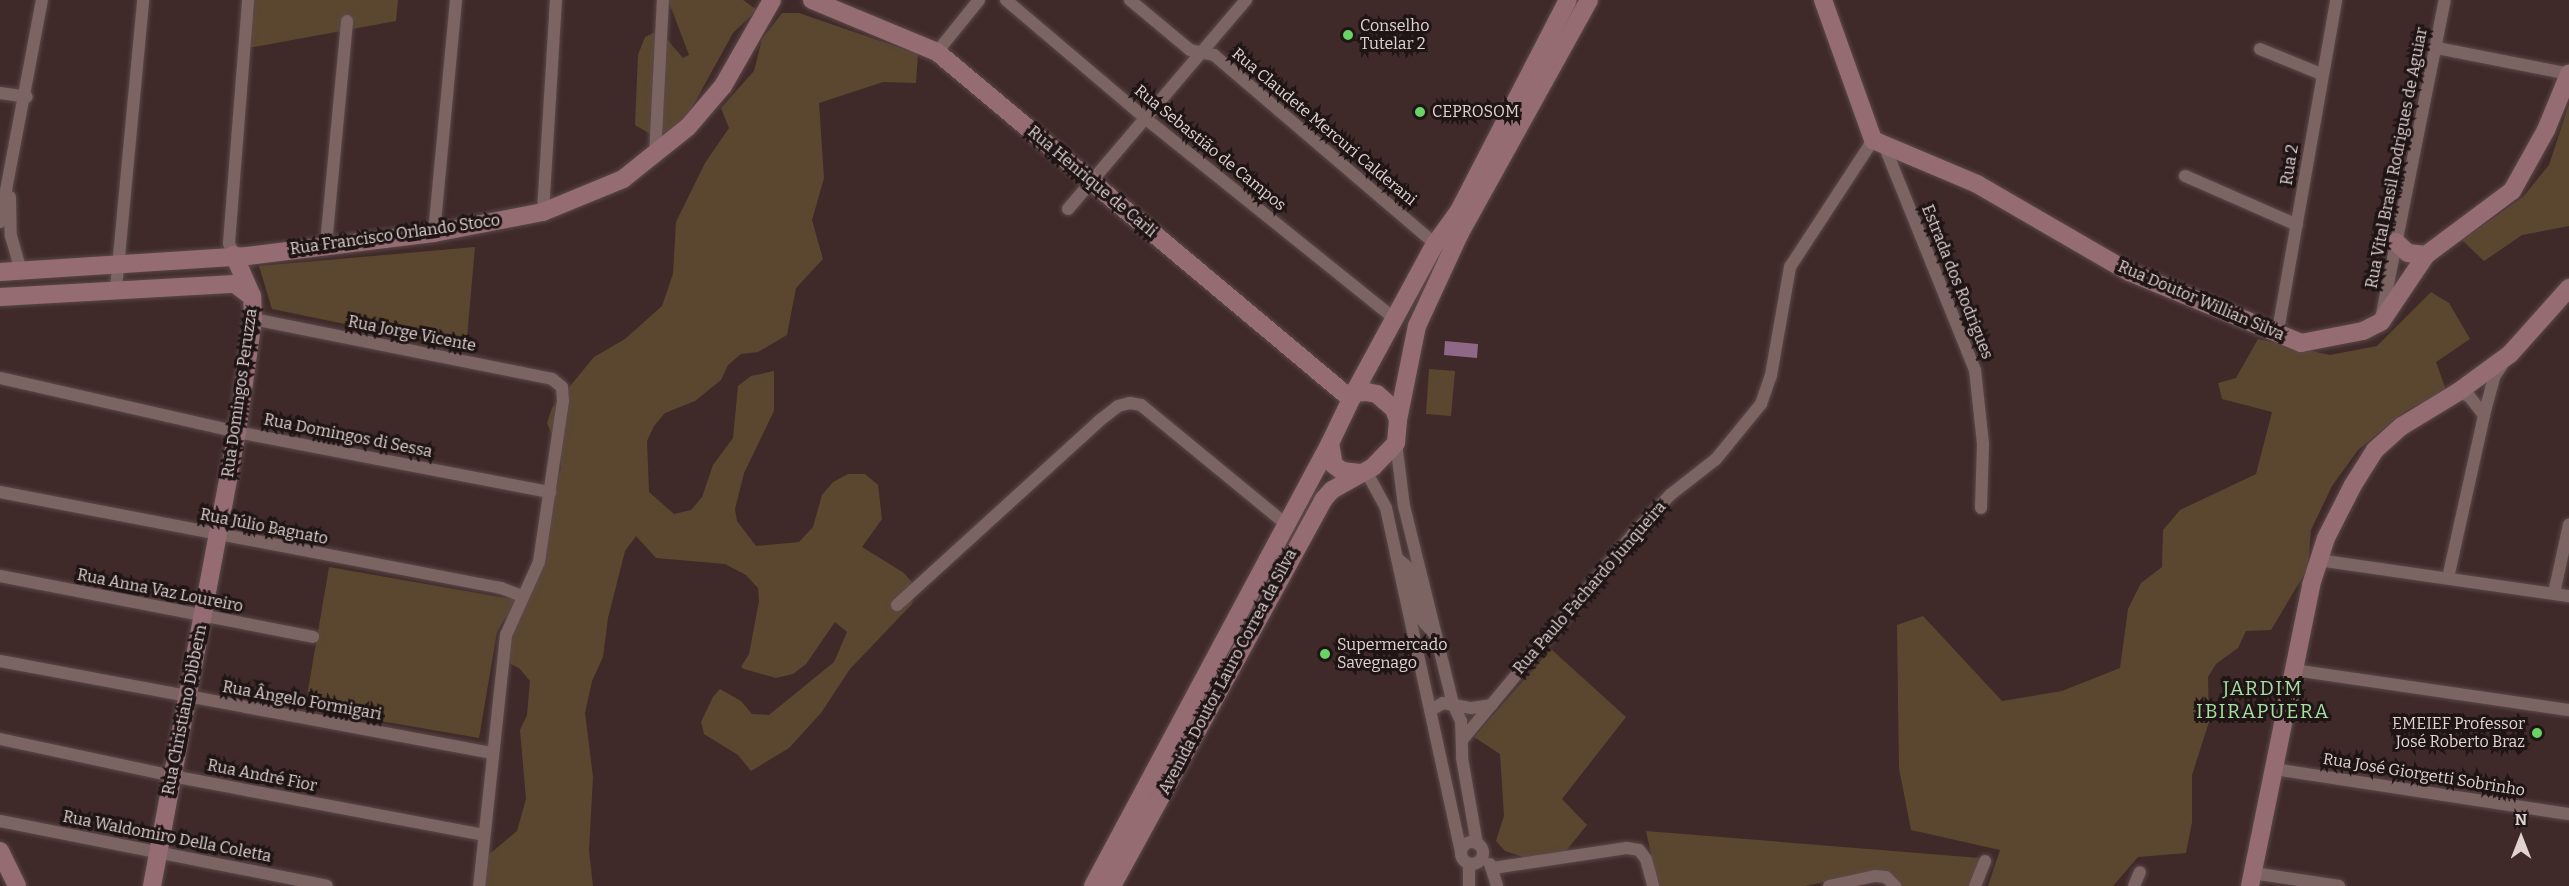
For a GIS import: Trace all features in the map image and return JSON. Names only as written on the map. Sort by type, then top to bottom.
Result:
[{"type":"street","points":[[0,222],[27,97],[42,0]]},
{"type":"street","points":[[116,288],[122,263],[143,0]]},
{"type":"street","points":[[196,285],[239,258],[229,243],[248,0]]},
{"type":"street","points":[[434,233],[456,0]]},
{"type":"street","points":[[543,212],[556,0]]},
{"type":"street","points":[[655,157],[663,0]]},
{"type":"street","name":"Rua Francisco Orlando Stoco","points":[[0,272],[122,263],[239,258],[326,244],[434,233],[543,212],[624,179],[655,157],[688,127],[723,86],[772,0]]},
{"type":"street","name":"Rua Henrique de Carli","points":[[812,0],[938,52],[1091,182],[1352,396]]},
{"type":"street","points":[[938,52],[979,0]]},
{"type":"street","name":"Rua Sebastião de Campos","points":[[1006,0],[1145,118],[1395,319]]},
{"type":"street","name":"Rua Claudete Mercuri Calderani","points":[[1130,0],[1190,50],[1214,55],[1435,244]]},
{"type":"street","points":[[1068,209],[1246,0]]},
{"type":"street","points":[[1093,886],[1330,443],[1352,396],[1435,244],[1459,211],[1568,0]]},
{"type":"street","points":[[1497,886],[1493,868],[1482,857],[1477,844],[1462,758],[1463,739],[1404,506],[1396,443],[1398,420],[1417,326],[1460,233],[1589,0]]},
{"type":"street","points":[[1823,0],[1879,143]]},
{"type":"street","name":"Rua 2","points":[[2277,336],[2321,74],[2336,0]]},
{"type":"street","name":"Rua Vital Brasil Rodrigues de Aguiar","points":[[2381,322],[2445,0]]},
{"type":"street","points":[[326,244],[347,21]]},
{"type":"street","points":[[2381,322],[2426,255],[2512,191],[2546,130],[2569,74],[2437,48]]},
{"type":"street","points":[[2260,50],[2321,74]]},
{"type":"street","points":[[0,93],[27,97]]},
{"type":"street","name":"Rua Doutor Willian Silva","points":[[1879,143],[1977,184],[2129,272],[2277,336],[2301,343],[2323,341],[2363,331],[2381,322]]},
{"type":"street","name":"Estrada dos Rodrigues","points":[[1879,143],[1975,370],[1983,444],[1981,508]]},
{"type":"street","name":"Rua Paulo Fachardo Junqueira","points":[[1463,739],[1633,534],[1670,495],[1716,459],[1761,404],[1771,375],[1791,267],[1879,143]]},
{"type":"street","points":[[2186,176],[2297,225]]},
{"type":"street","points":[[10,181],[11,236],[21,270]]},
{"type":"street","points":[[2396,242],[2408,253],[2426,255]]},
{"type":"street","name":"Rua Domingos Peruzza","points":[[217,535],[237,432],[253,319],[252,296],[239,258]]},
{"type":"street","points":[[0,297],[116,288],[235,284],[252,296]]},
{"type":"street","points":[[2448,578],[2494,377],[2510,354],[2569,288]]},
{"type":"street","name":"Rua Jorge Vicente","points":[[253,319],[552,379],[562,387],[563,401],[550,492]]},
{"type":"street","points":[[2339,886],[2251,880],[2318,560],[2353,484],[2375,450],[2402,426],[2458,392],[2510,354]]},
{"type":"street","name":"Rua Domingos di Sessa","points":[[0,378],[237,432],[550,492]]},
{"type":"street","points":[[2458,392],[2469,396],[2484,415]]},
{"type":"street","points":[[1352,396],[1377,394],[1394,409],[1398,420]]},
{"type":"street","points":[[897,605],[1099,421],[1118,406],[1130,403],[1141,405],[1286,524]]},
{"type":"street","points":[[1330,443],[1334,465],[1342,471],[1363,472],[1385,458],[1396,443]]},
{"type":"street","points":[[1363,472],[1386,508],[1461,852],[1469,864],[1469,886]]},
{"type":"street","name":"Avenida Doutor Lauro Correa da Silva","points":[[1112,886],[1311,518],[1332,490],[1363,472]]},
{"type":"street","name":"Rua Júlio Bagnato","points":[[0,492],[501,588],[522,596]]},
{"type":"street","points":[[479,886],[506,634],[539,562],[550,492]]},
{"type":"street","points":[[2554,593],[2569,525]]},
{"type":"street","name":"Rua Christiano Dibbern","points":[[152,886],[217,535]]},
{"type":"street","points":[[1398,559],[1410,568],[1420,618],[1436,637]]},
{"type":"street","points":[[2318,560],[2569,596]]},
{"type":"street","name":"Rua Anna Vaz Loureiro","points":[[0,576],[313,637]]},
{"type":"street","name":"Rua Ângelo Formigari","points":[[0,661],[492,753]]},
{"type":"street","points":[[2294,670],[2569,710]]},
{"type":"street","points":[[1431,710],[1438,704],[1472,708],[1492,705]]},
{"type":"street","name":"Rua André Fior","points":[[0,738],[172,776],[483,835]]},
{"type":"street","name":"Rua José Giorgetti Sobrinho","points":[[2274,769],[2569,814]]},
{"type":"street","name":"Rua Waldomiro Della Coletta","points":[[0,821],[327,886]]},
{"type":"street","points":[[1461,852],[1467,844],[1477,844]]},
{"type":"street","points":[[1493,868],[1627,848],[1639,850],[1646,858],[1653,886]]},
{"type":"street","points":[[0,851],[17,886]]},
{"type":"street","points":[[1469,864],[1482,857]]},
{"type":"street","points":[[1975,886],[1985,861]]},
{"type":"street","points":[[2134,886],[2140,872]]},
{"type":"street","points":[[1829,886],[1875,876],[1886,877],[1895,886]]},
{"type":"shaded area","points":[[252,0],[398,0],[396,21],[248,48]]},
{"type":"shaded area","points":[[668,0],[743,0],[757,10],[733,33],[684,122],[671,132],[654,136],[635,125],[638,55],[645,37],[659,30],[683,58],[689,55]]},
{"type":"shaded area","points":[[782,13],[799,13],[918,54],[916,83],[883,82],[819,103],[824,178],[812,220],[823,259],[796,288],[787,335],[758,352],[741,354],[728,365],[721,380],[695,401],[665,413],[654,426],[647,441],[649,492],[674,514],[691,510],[702,497],[713,465],[733,438],[738,386],[751,376],[774,371],[774,411],[744,473],[735,509],[737,521],[756,546],[799,542],[813,527],[822,495],[833,482],[848,474],[865,474],[878,485],[882,519],[862,547],[904,573],[915,586],[912,604],[850,669],[821,713],[789,748],[751,771],[738,755],[704,734],[701,722],[713,697],[720,689],[741,701],[752,714],[769,715],[834,662],[847,632],[835,622],[806,664],[793,674],[776,678],[744,669],[741,667],[749,654],[759,601],[758,588],[746,575],[725,564],[656,558],[636,536],[625,551],[608,618],[603,657],[592,681],[585,713],[593,777],[589,850],[593,886],[473,886],[486,857],[517,831],[526,799],[520,730],[527,715],[530,681],[519,668],[504,661],[498,646],[506,616],[497,632],[479,738],[305,708],[329,567],[511,599],[533,581],[543,566],[553,485],[561,469],[560,453],[547,423],[552,408],[594,357],[625,339],[662,306],[673,274],[676,222],[705,163],[729,128],[721,108],[754,71],[762,39]]},
{"type":"shaded area","points":[[2569,104],[2569,226],[2522,235],[2484,261],[2462,240],[2523,197],[2549,165]]},
{"type":"shaded area","points":[[475,247],[466,349],[272,309],[259,266]]},
{"type":"shaded area","points":[[2431,292],[2449,303],[2470,339],[2436,362],[2446,390],[2404,412],[2358,450],[2332,486],[2311,530],[2308,568],[2271,630],[2246,631],[2238,648],[2216,664],[2208,677],[2209,722],[2192,775],[2192,822],[2186,853],[2138,857],[2113,886],[1988,886],[2000,850],[1911,830],[1899,768],[1897,625],[1923,616],[2002,701],[2062,691],[2120,668],[2128,609],[2141,583],[2162,567],[2163,530],[2180,510],[2256,474],[2272,412],[2222,399],[2218,383],[2236,378],[2258,339],[2330,355],[2377,346]]},
{"type":"shaded area","points":[[1445,341],[1478,344],[1477,358],[1444,355]]},
{"type":"shaded area","points":[[1429,369],[1455,371],[1451,416],[1426,414]]},
{"type":"shaded area","points":[[1551,649],[1626,717],[1562,799],[1587,825],[1565,852],[1529,859],[1505,851],[1496,841],[1504,816],[1500,754],[1474,737]]},
{"type":"shaded area","points":[[1646,831],[1980,858],[1969,886],[1899,886],[1890,872],[1880,871],[1805,886],[1658,886]]},
{"type":"place","name":"Conselho Tutelar 2","points":[[1348,35]]},
{"type":"place","name":"CEPROSOM","points":[[1420,112]]},
{"type":"place","name":"Supermercado Savegnago","points":[[1325,654]]},
{"type":"place","name":"EMEIEF Professor José Roberto Braz","points":[[2537,733]]},
{"type":"district","name":"JARDIM IBIRAPUERA","points":[[2263,700]]}]
